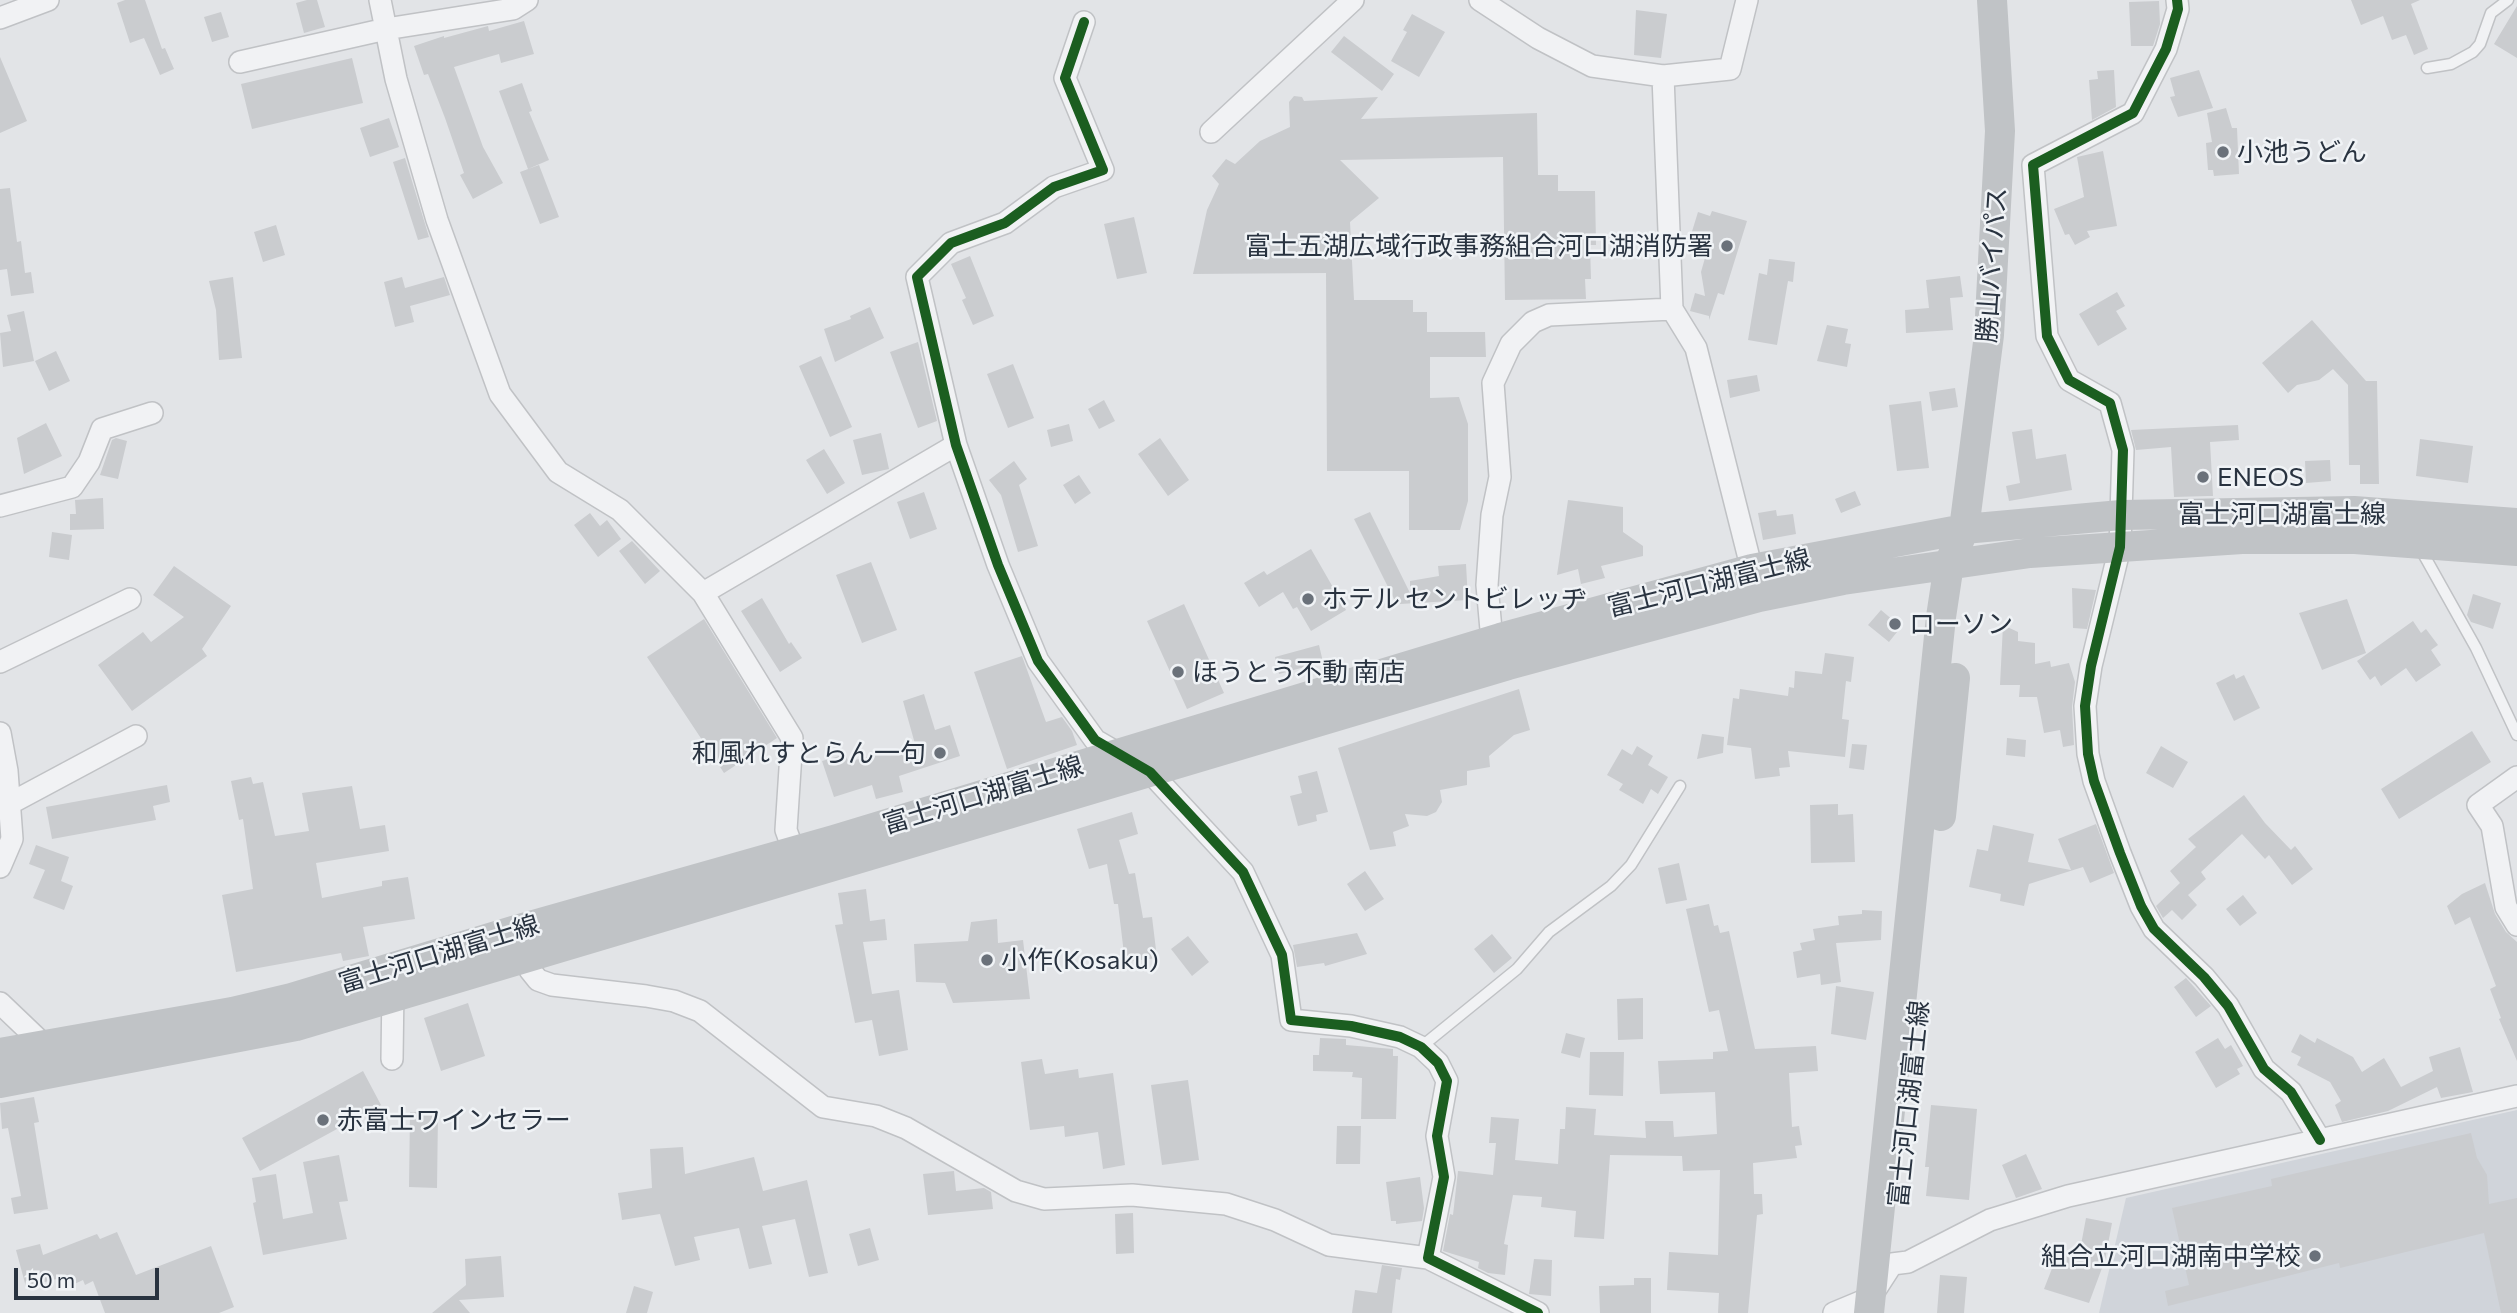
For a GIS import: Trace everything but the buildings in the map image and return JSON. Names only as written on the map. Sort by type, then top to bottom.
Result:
[{"type":"main road","name":"勝山バイパス","points":[[1964,529],[1989,335],[1997,222],[2000,131],[1993,0]]},
{"type":"main road","name":"富士河口湖富士線","points":[[0,1083],[46,1059],[395,967],[519,929],[794,852],[1492,641],[1755,583],[1964,529],[2121,515],[2354,511],[2517,523]]},
{"type":"main road","name":"富士河口湖富士線","points":[[1876,1308],[1938,644],[1960,563],[1964,529]]},
{"type":"main road","name":"富士河口湖富士線","points":[[0,1053],[46,1059],[234,1040],[392,999],[1508,665],[1755,583],[1843,580],[2030,553],[2242,539],[2417,542],[2517,551]]},
{"type":"main road","name":"富士河口湖富士線","points":[[1876,1308],[1892,1264],[1962,603],[1960,563]]},
{"type":"street","points":[[0,18],[48,0]]},
{"type":"street","points":[[380,0],[396,79],[437,220],[500,394],[558,472],[620,510],[703,593],[792,738],[786,830],[794,852]]},
{"type":"street","points":[[240,62],[386,29],[513,9],[527,0]]},
{"type":"street","points":[[1212,132],[1353,0]]},
{"type":"street","points":[[1480,0],[1538,38],[1592,65],[1663,76],[1730,69],[1747,0]]},
{"type":"street","points":[[2177,0],[2178,9],[2166,49],[2133,113],[2033,165],[2047,336],[2069,380],[2110,403],[2123,450],[2120,547],[2091,666],[2085,706],[2085,730],[2094,781],[2141,906],[2154,929],[2204,977],[2228,1006],[2264,1069],[2291,1092],[2320,1140]]},
{"type":"street","points":[[1084,22],[1065,78],[1103,170],[1054,187],[1005,223],[951,243],[917,277],[956,445],[998,565],[1038,661],[1095,740],[1150,772],[1242,872],[1282,955],[1291,1020],[1351,1026],[1400,1037],[1421,1047],[1438,1063],[1447,1081],[1437,1136],[1444,1177],[1428,1258]]},
{"type":"street","points":[[1663,76],[1672,309],[1696,348],[1755,583]]},
{"type":"street","points":[[1492,641],[1487,585],[1492,515],[1500,477],[1493,383],[1511,344],[1534,322],[1549,315],[1672,309]]},
{"type":"street","points":[[0,506],[72,487],[89,462],[102,429],[152,413]]},
{"type":"street","points":[[703,593],[956,445]]},
{"type":"street","points":[[0,662],[130,599]]},
{"type":"street","points":[[0,733],[12,839],[0,867]]},
{"type":"street","points":[[9,804],[136,736]]},
{"type":"street","points":[[2517,777],[2479,805],[2492,826],[2506,907],[2517,925]]},
{"type":"street","points":[[519,929],[530,970],[538,980],[552,985],[674,1001],[700,1011],[823,1107],[876,1116],[906,1128],[1016,1191],[1044,1199],[1132,1195],[1226,1204],[1275,1220],[1329,1245],[1428,1258],[1538,1313]]},
{"type":"street","points":[[392,1059],[395,967]]},
{"type":"street","points":[[0,1003],[46,1059]]},
{"type":"street","points":[[1892,1264],[1908,1262],[1990,1220],[2068,1196],[2517,1096]]},
{"type":"street","points":[[1834,1313],[1876,1308]]},
{"type":"lane","points":[[2427,68],[2451,64],[2473,52],[2480,44],[2491,13],[2490,0]]},
{"type":"lane","points":[[2491,13],[2508,0]]},
{"type":"lane","points":[[2417,542],[2476,648],[2517,735]]},
{"type":"lane","points":[[1421,1047],[1517,969],[1549,932],[1611,886],[1631,865],[1680,786]]},
{"type":"shaded area","name":"組合立河口湖南中学校","points":[[2517,1110],[2517,1313],[2099,1313],[2126,1198]]},
{"type":"cycle path","points":[[2177,0],[2178,9],[2166,49],[2133,113],[2033,165],[2047,336],[2069,380],[2110,403],[2123,450],[2120,547],[2091,666],[2085,706],[2088,754],[2094,781],[2120,853],[2141,906],[2154,929],[2204,977],[2228,1006],[2264,1069],[2291,1092],[2320,1140]]},
{"type":"cycle path","points":[[1084,22],[1065,78],[1103,170],[1054,187],[1005,223],[951,243],[917,277],[956,445],[998,565],[1038,661],[1095,740],[1150,772],[1243,872],[1282,955],[1291,1020],[1351,1026],[1400,1037],[1421,1047],[1438,1063],[1447,1081],[1437,1136],[1444,1177],[1428,1258],[1538,1313]]},
{"type":"place","name":"小池うどん","points":[[2223,152]]},
{"type":"place","name":"富士五湖広域行政事務組合河口湖消防署","points":[[1727,246]]},
{"type":"place","name":"ENEOS","points":[[2203,477]]},
{"type":"place","name":"ホテル セントビレッヂ","points":[[1308,599]]},
{"type":"place","name":"ローソン","points":[[1895,624]]},
{"type":"place","name":"ほうとう不動 南店","points":[[1178,672]]},
{"type":"place","name":"和風れすとらん一句","points":[[940,753]]},
{"type":"place","name":"小作(Kosaku)","points":[[987,960]]},
{"type":"place","name":"赤富士ワインセラー","points":[[323,1120]]},
{"type":"place","name":"組合立河口湖南中学校","points":[[2315,1256]]}]
